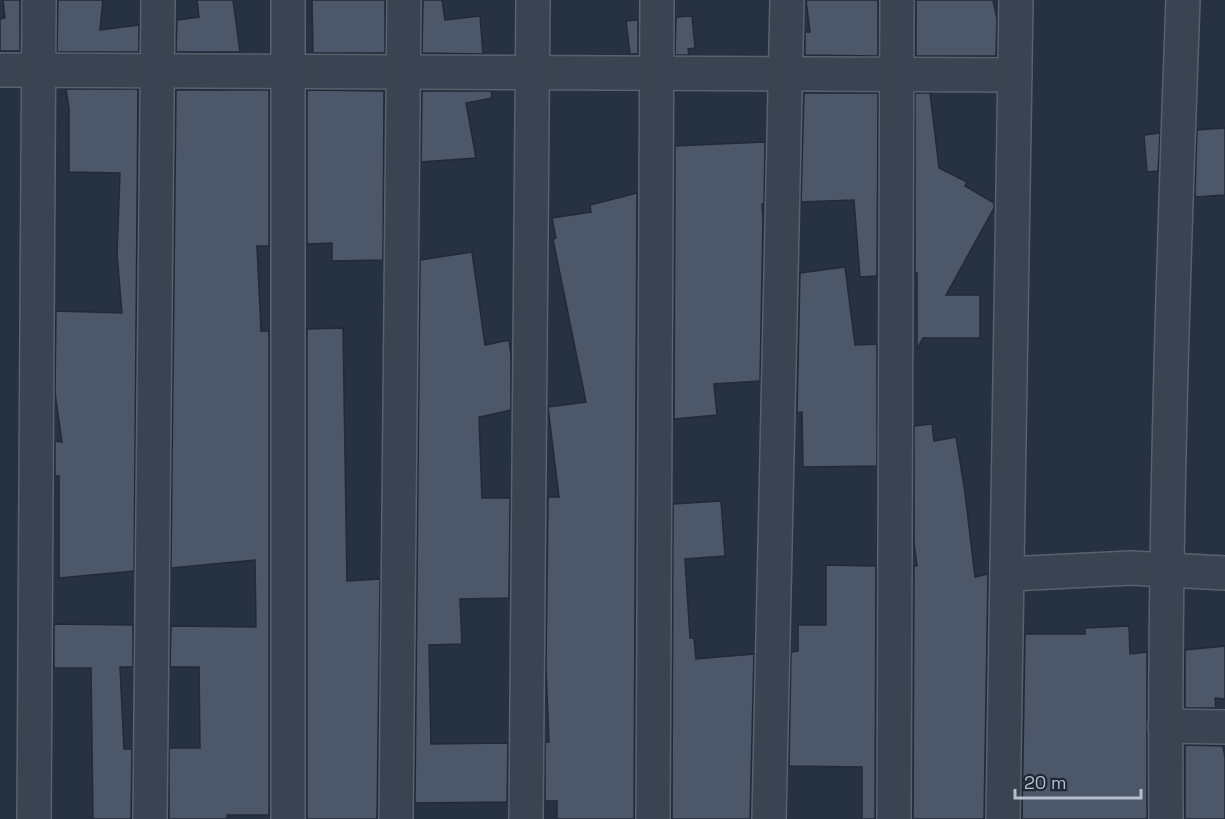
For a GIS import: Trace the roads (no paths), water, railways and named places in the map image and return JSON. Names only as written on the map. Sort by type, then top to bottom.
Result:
[{"type":"street","points":[[34,819],[39,0]]},
{"type":"street","points":[[150,819],[158,0]]},
{"type":"street","points":[[288,0],[288,819]]},
{"type":"street","points":[[396,819],[404,0]]},
{"type":"street","points":[[526,819],[533,0]]},
{"type":"street","points":[[653,819],[657,0]]},
{"type":"street","points":[[769,819],[787,0]]},
{"type":"street","points":[[894,819],[897,0]]},
{"type":"street","points":[[1004,819],[1016,0]]},
{"type":"street","points":[[1166,819],[1167,570],[1175,220],[1183,0]]},
{"type":"street","points":[[0,70],[1015,75]]},
{"type":"street","points":[[1008,574],[1131,568],[1225,573]]},
{"type":"street","points":[[1165,726],[1225,727]]}]
